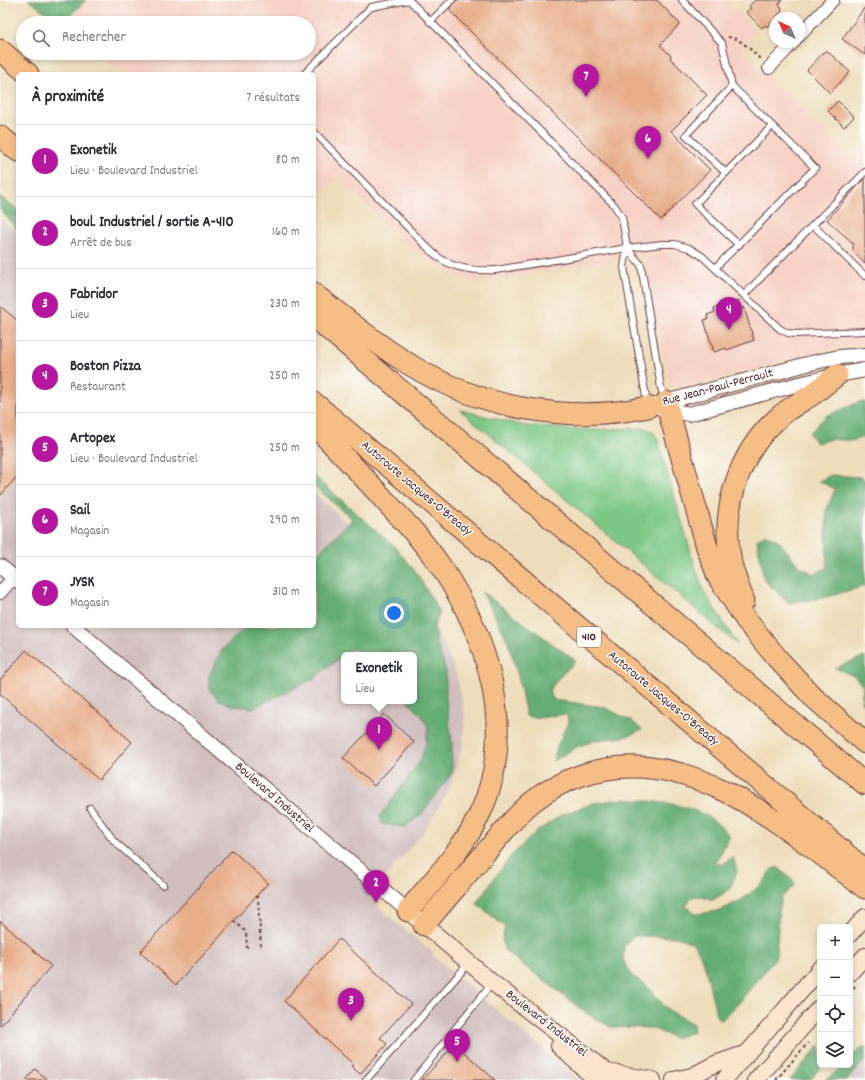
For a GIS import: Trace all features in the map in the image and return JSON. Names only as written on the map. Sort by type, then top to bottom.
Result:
[{"type":"highway","points":[[0,50],[26,72]]},
{"type":"highway","points":[[316,296],[381,346],[413,366],[442,382],[477,396],[526,408],[572,414],[607,414],[661,407],[690,489],[718,577],[742,614],[777,658],[812,696],[865,743]]},
{"type":"highway","points":[[316,319],[865,784]]},
{"type":"highway","points":[[777,658],[750,612],[733,572],[728,536],[732,498],[737,480],[746,460],[764,432],[785,411],[812,394],[837,375]]},
{"type":"highway","name":"Autoroute Jacques-O'Bready","points":[[316,405],[865,870]]},
{"type":"highway","points":[[316,427],[402,519],[426,546],[439,564],[463,605],[475,630],[494,690],[497,721],[496,753],[490,786],[482,809],[463,844],[408,911]]},
{"type":"highway","points":[[424,925],[494,842],[528,806],[549,791],[566,782],[589,773],[617,767],[666,769],[709,784],[745,803],[780,825],[865,888]]},
{"type":"main road","name":"Boulevard Industriel","points":[[408,911],[492,983],[607,1077]]},
{"type":"main road","points":[[853,931],[865,917]]},
{"type":"main road","points":[[853,970],[865,956]]},
{"type":"main road","points":[[724,1080],[817,973]]},
{"type":"main road","points":[[756,1080],[817,1010]]},
{"type":"main road","points":[[674,1080],[692,1076],[715,1064],[749,1052]]},
{"type":"main road","points":[[607,1077],[653,1080]]},
{"type":"street","points":[[805,30],[833,0]]},
{"type":"street","points":[[769,68],[788,48]]},
{"type":"street","name":"Rue Jean-Paul-Perrault","points":[[661,407],[810,363],[839,357],[865,355]]},
{"type":"street","name":"Rue Jean-Paul-Perrault","points":[[661,407],[688,414],[837,375],[865,370]]},
{"type":"street","points":[[0,566],[16,579],[0,593]]},
{"type":"street","name":"Boulevard Industriel","points":[[75,628],[408,911]]},
{"type":"lane","points":[[306,72],[371,7],[409,0],[614,205],[622,217],[627,248],[624,267],[661,407]]},
{"type":"lane","points":[[430,22],[452,0]]},
{"type":"lane","points":[[682,0],[722,43],[732,86],[815,168],[715,268]]},
{"type":"lane","points":[[726,173],[686,135],[732,86]]},
{"type":"lane","points":[[739,245],[696,204],[772,126]]},
{"type":"lane","points":[[316,134],[424,244],[440,258],[451,265],[481,271],[496,270],[627,248],[675,244],[689,248],[702,256],[780,329],[788,333],[796,334],[865,331]]},
{"type":"lane","points":[[744,295],[865,172]]},
{"type":"lane","points":[[813,226],[865,276]]},
{"type":"lane","points":[[627,248],[641,265],[661,388],[661,407]]},
{"type":"lane","points":[[90,808],[114,841],[163,885]]},
{"type":"lane","points":[[366,1080],[472,966]]},
{"type":"lane","points":[[414,1080],[492,983]]},
{"type":"path","points":[[718,38],[730,37],[737,40],[745,45],[769,68]]},
{"type":"path","points":[[256,896],[258,898],[261,948]]},
{"type":"path","points":[[234,921],[246,932],[247,948]]},
{"type":"path","points":[[776,1080],[811,1040]]},
{"type":"shaded area","points":[[86,0],[726,0],[755,32],[740,48],[852,160],[865,148],[865,345],[838,347],[684,388],[675,386],[669,382],[666,373],[645,257],[641,256],[476,282],[455,277],[419,255],[403,242],[338,176],[316,198],[316,72],[121,72],[106,60],[316,60],[316,16],[70,16]]},
{"type":"shaded area","points":[[0,218],[16,231],[16,628],[316,628],[316,494],[348,524],[425,612],[444,644],[458,680],[465,717],[462,749],[449,790],[424,831],[368,898],[433,953],[432,955],[462,981],[580,1080],[0,1080]]},
{"type":"shaded area","points":[[865,1060],[865,1080],[847,1080]]},
{"type":"green space","points":[[28,0],[86,0],[70,16],[51,16]]},
{"type":"green space","points":[[0,197],[16,208],[16,229],[0,209]]},
{"type":"green space","points":[[859,402],[865,402],[865,437],[852,441],[832,439],[816,443],[809,433],[826,416]]},
{"type":"green space","points":[[460,410],[526,426],[584,430],[645,428],[653,432],[657,438],[704,592],[738,645]]},
{"type":"green space","points":[[831,475],[860,477],[865,480],[865,586],[823,598],[789,603],[764,580],[757,540],[765,534],[778,540],[799,566],[814,574],[827,568],[826,511],[835,489],[819,481]]},
{"type":"green space","points":[[316,478],[394,546],[416,572],[440,613],[434,626],[436,641],[446,671],[446,699],[452,742],[452,773],[420,816],[404,827],[382,824],[380,816],[420,761],[426,743],[428,727],[421,715],[410,704],[417,704],[417,652],[357,652],[353,648],[348,652],[341,652],[341,657],[313,679],[253,708],[234,706],[217,699],[210,690],[208,678],[222,650],[244,628],[316,628],[316,555],[352,519],[316,488]]},
{"type":"green space","points":[[482,592],[576,661],[557,680],[549,691],[554,700],[604,707],[633,722],[642,730],[624,737],[596,740],[577,747],[553,761],[558,744],[568,722],[567,714],[539,718],[526,716],[518,676],[507,639]]},
{"type":"green space","points":[[865,656],[865,704],[861,702],[863,686],[854,676],[835,668]]},
{"type":"green space","points":[[622,799],[642,800],[692,809],[713,820],[730,836],[716,862],[722,865],[733,857],[737,872],[729,890],[713,900],[702,896],[691,897],[686,907],[696,914],[719,911],[743,899],[763,883],[772,869],[778,867],[796,884],[782,897],[779,912],[776,957],[738,1004],[721,1021],[717,1017],[705,967],[695,944],[677,937],[633,936],[624,947],[623,959],[631,975],[646,985],[669,1010],[693,1024],[694,1032],[674,1038],[652,1028],[611,1027],[589,1015],[505,951],[502,941],[505,927],[476,903],[510,857],[536,832],[561,815],[594,803]]},
{"type":"green space","points":[[865,1046],[865,1060],[847,1080],[825,1080],[840,1068],[853,1068],[853,1055]]},
{"type":"green space","points":[[817,1048],[817,1068],[820,1068],[810,1080],[790,1080]]},
{"type":"building","points":[[456,0],[657,0],[680,24],[660,45],[671,56],[670,58],[707,95],[671,131],[710,170],[661,220],[449,10]]},
{"type":"building","points":[[755,0],[782,0],[779,4],[782,11],[769,12],[769,25],[767,27],[765,25],[762,28],[746,12],[751,8],[749,6]]},
{"type":"building","points":[[865,7],[865,55],[842,39]]},
{"type":"building","points":[[826,50],[850,72],[830,93],[807,70]]},
{"type":"building","points":[[838,101],[854,117],[844,127],[828,111]]},
{"type":"building","points":[[865,178],[865,264],[853,251],[853,243],[827,220]]},
{"type":"building","points":[[739,300],[741,308],[744,307],[754,340],[727,350],[726,348],[714,352],[704,320],[708,319],[707,315],[715,312],[714,308]]},
{"type":"building","points":[[0,306],[16,319],[16,477],[0,496]]},
{"type":"building","points":[[26,650],[132,742],[99,780],[0,694],[0,680]]},
{"type":"building","points":[[384,714],[414,742],[374,786],[343,758]]},
{"type":"building","points":[[232,850],[268,883],[176,985],[140,952]]},
{"type":"building","points":[[0,921],[51,966],[0,1026]]},
{"type":"building","points":[[339,939],[411,1004],[380,1038],[387,1044],[360,1074],[351,1066],[353,1064],[284,1001]]},
{"type":"building","points":[[455,1044],[495,1080],[422,1080]]},
{"type":"building","points":[[35,1069],[48,1080],[26,1080]]},
{"type":"place","name":"JYSK","points":[[586,97]]},
{"type":"place","name":"Sail","points":[[648,159]]},
{"type":"place","name":"Boston Pizza","points":[[729,330]]},
{"type":"place","name":"Exonetik","points":[[379,750]]},
{"type":"place","name":"boul. Industriel / sortie A-410","points":[[376,903]]},
{"type":"place","name":"Fabridor","points":[[351,1021]]},
{"type":"place","name":"Artopex","points":[[457,1062]]}]
